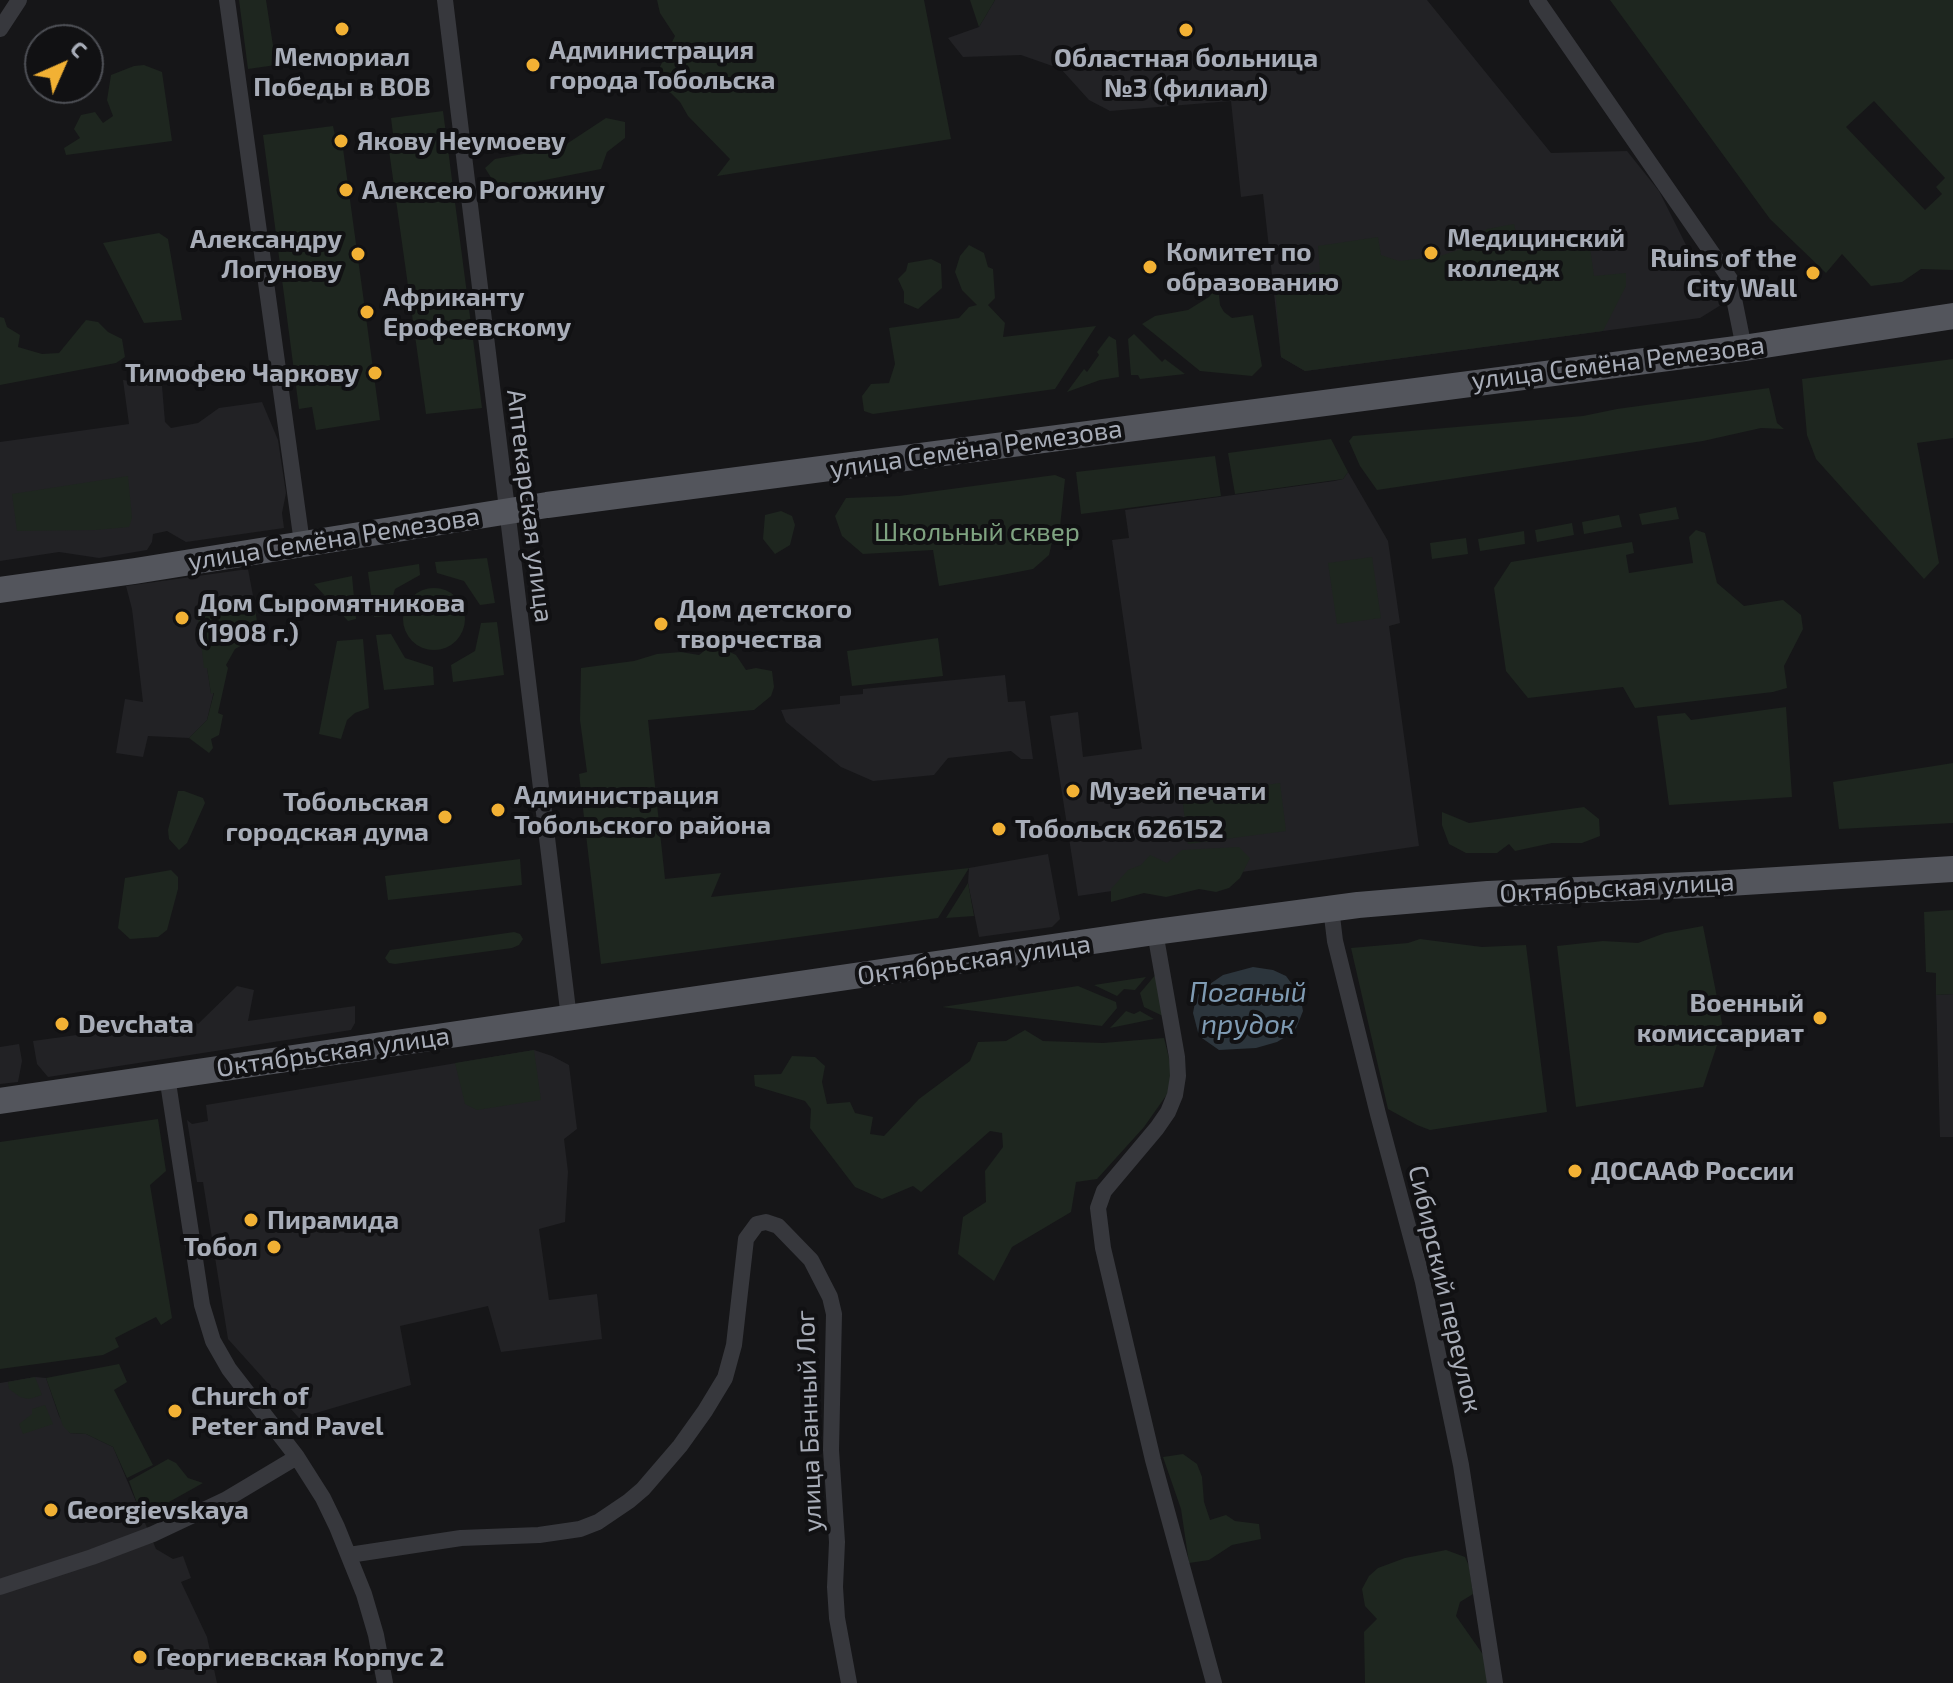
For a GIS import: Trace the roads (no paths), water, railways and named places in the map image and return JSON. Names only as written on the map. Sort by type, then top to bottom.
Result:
[{"type":"main road","name":"улица Семёна Ремезова","points":[[0,590],[506,511],[1274,407],[1744,348],[1953,316]]},
{"type":"main road","name":"Октябрьская улица","points":[[0,1101],[1331,908],[1503,893],[1953,869]]},
{"type":"street","points":[[0,29],[19,0]]},
{"type":"street","points":[[227,0],[302,543]]},
{"type":"street","name":"Аптекарская улица","points":[[445,0],[569,1018]]},
{"type":"street","points":[[1537,0],[1730,279],[1744,348]]},
{"type":"street","name":"Сибирский переулок","points":[[1331,908],[1335,941],[1423,1282],[1461,1465],[1495,1683]]},
{"type":"street","points":[[1155,932],[1177,1057],[1175,1095],[1157,1128],[1104,1191],[1098,1208],[1103,1248],[1153,1460],[1214,1683]]},
{"type":"street","points":[[167,1076],[202,1305],[213,1341],[229,1369],[297,1457],[323,1498],[349,1555],[368,1608],[385,1683]]},
{"type":"street","name":"улица Банный Лог","points":[[349,1555],[461,1538],[539,1535],[580,1529],[598,1522],[629,1501],[680,1446],[725,1378],[734,1345],[746,1239],[757,1224],[766,1222],[778,1226],[811,1260],[830,1297],[834,1314],[831,1450],[837,1542],[835,1587],[837,1618],[849,1683]]},
{"type":"street","points":[[0,1587],[153,1534],[225,1500],[297,1457]]},
{"type":"water","name":"Поганый прудок","points":[[1253,967],[1286,976],[1300,995],[1303,1011],[1295,1031],[1277,1042],[1256,1048],[1219,1050],[1199,1036],[1193,1013],[1196,997],[1223,975]]},
{"type":"place","name":"Мемориал Победы в ВОВ","points":[[342,29]]},
{"type":"place","name":"Областная больница №3 (филиал)","points":[[1186,30]]},
{"type":"place","name":"Администрация города Тобольска","points":[[533,65]]},
{"type":"place","name":"Якову Неумоеву","points":[[341,141]]},
{"type":"place","name":"Алексею Рогожину","points":[[346,190]]},
{"type":"place","name":"Медицинский колледж","points":[[1431,253]]},
{"type":"place","name":"Александру Логунову","points":[[358,254]]},
{"type":"place","name":"Комитет по образованию","points":[[1150,267]]},
{"type":"place","name":"Ruins of the City Wall","points":[[1813,273]]},
{"type":"place","name":"Африканту Ерофеевскому","points":[[367,312]]},
{"type":"place","name":"Тимофею Чаркову","points":[[375,373]]},
{"type":"place","name":"Дом Сыромятникова (1908 г.)","points":[[182,618]]},
{"type":"place","name":"Дом детского творчества","points":[[661,624]]},
{"type":"place","name":"Музей печати","points":[[1073,791]]},
{"type":"place","name":"Администрация Тобольского района","points":[[498,810]]},
{"type":"place","name":"Тобольская городская дума","points":[[445,817]]},
{"type":"place","name":"Тобольск 626152","points":[[999,829]]},
{"type":"place","name":"Военный комиссариат","points":[[1820,1018]]},
{"type":"place","name":"Devchata","points":[[62,1024]]},
{"type":"place","name":"ДОСААФ России","points":[[1575,1171]]},
{"type":"place","name":"Пирамида","points":[[251,1220]]},
{"type":"place","name":"Тобол","points":[[274,1247]]},
{"type":"place","name":"Church of Peter and Pavel","points":[[175,1411]]},
{"type":"place","name":"Georgievskaya","points":[[51,1510]]},
{"type":"place","name":"Георгиевская Корпус 2","points":[[140,1657]]},
{"type":"park label","name":"Школьный сквер","points":[[977,532]]}]
